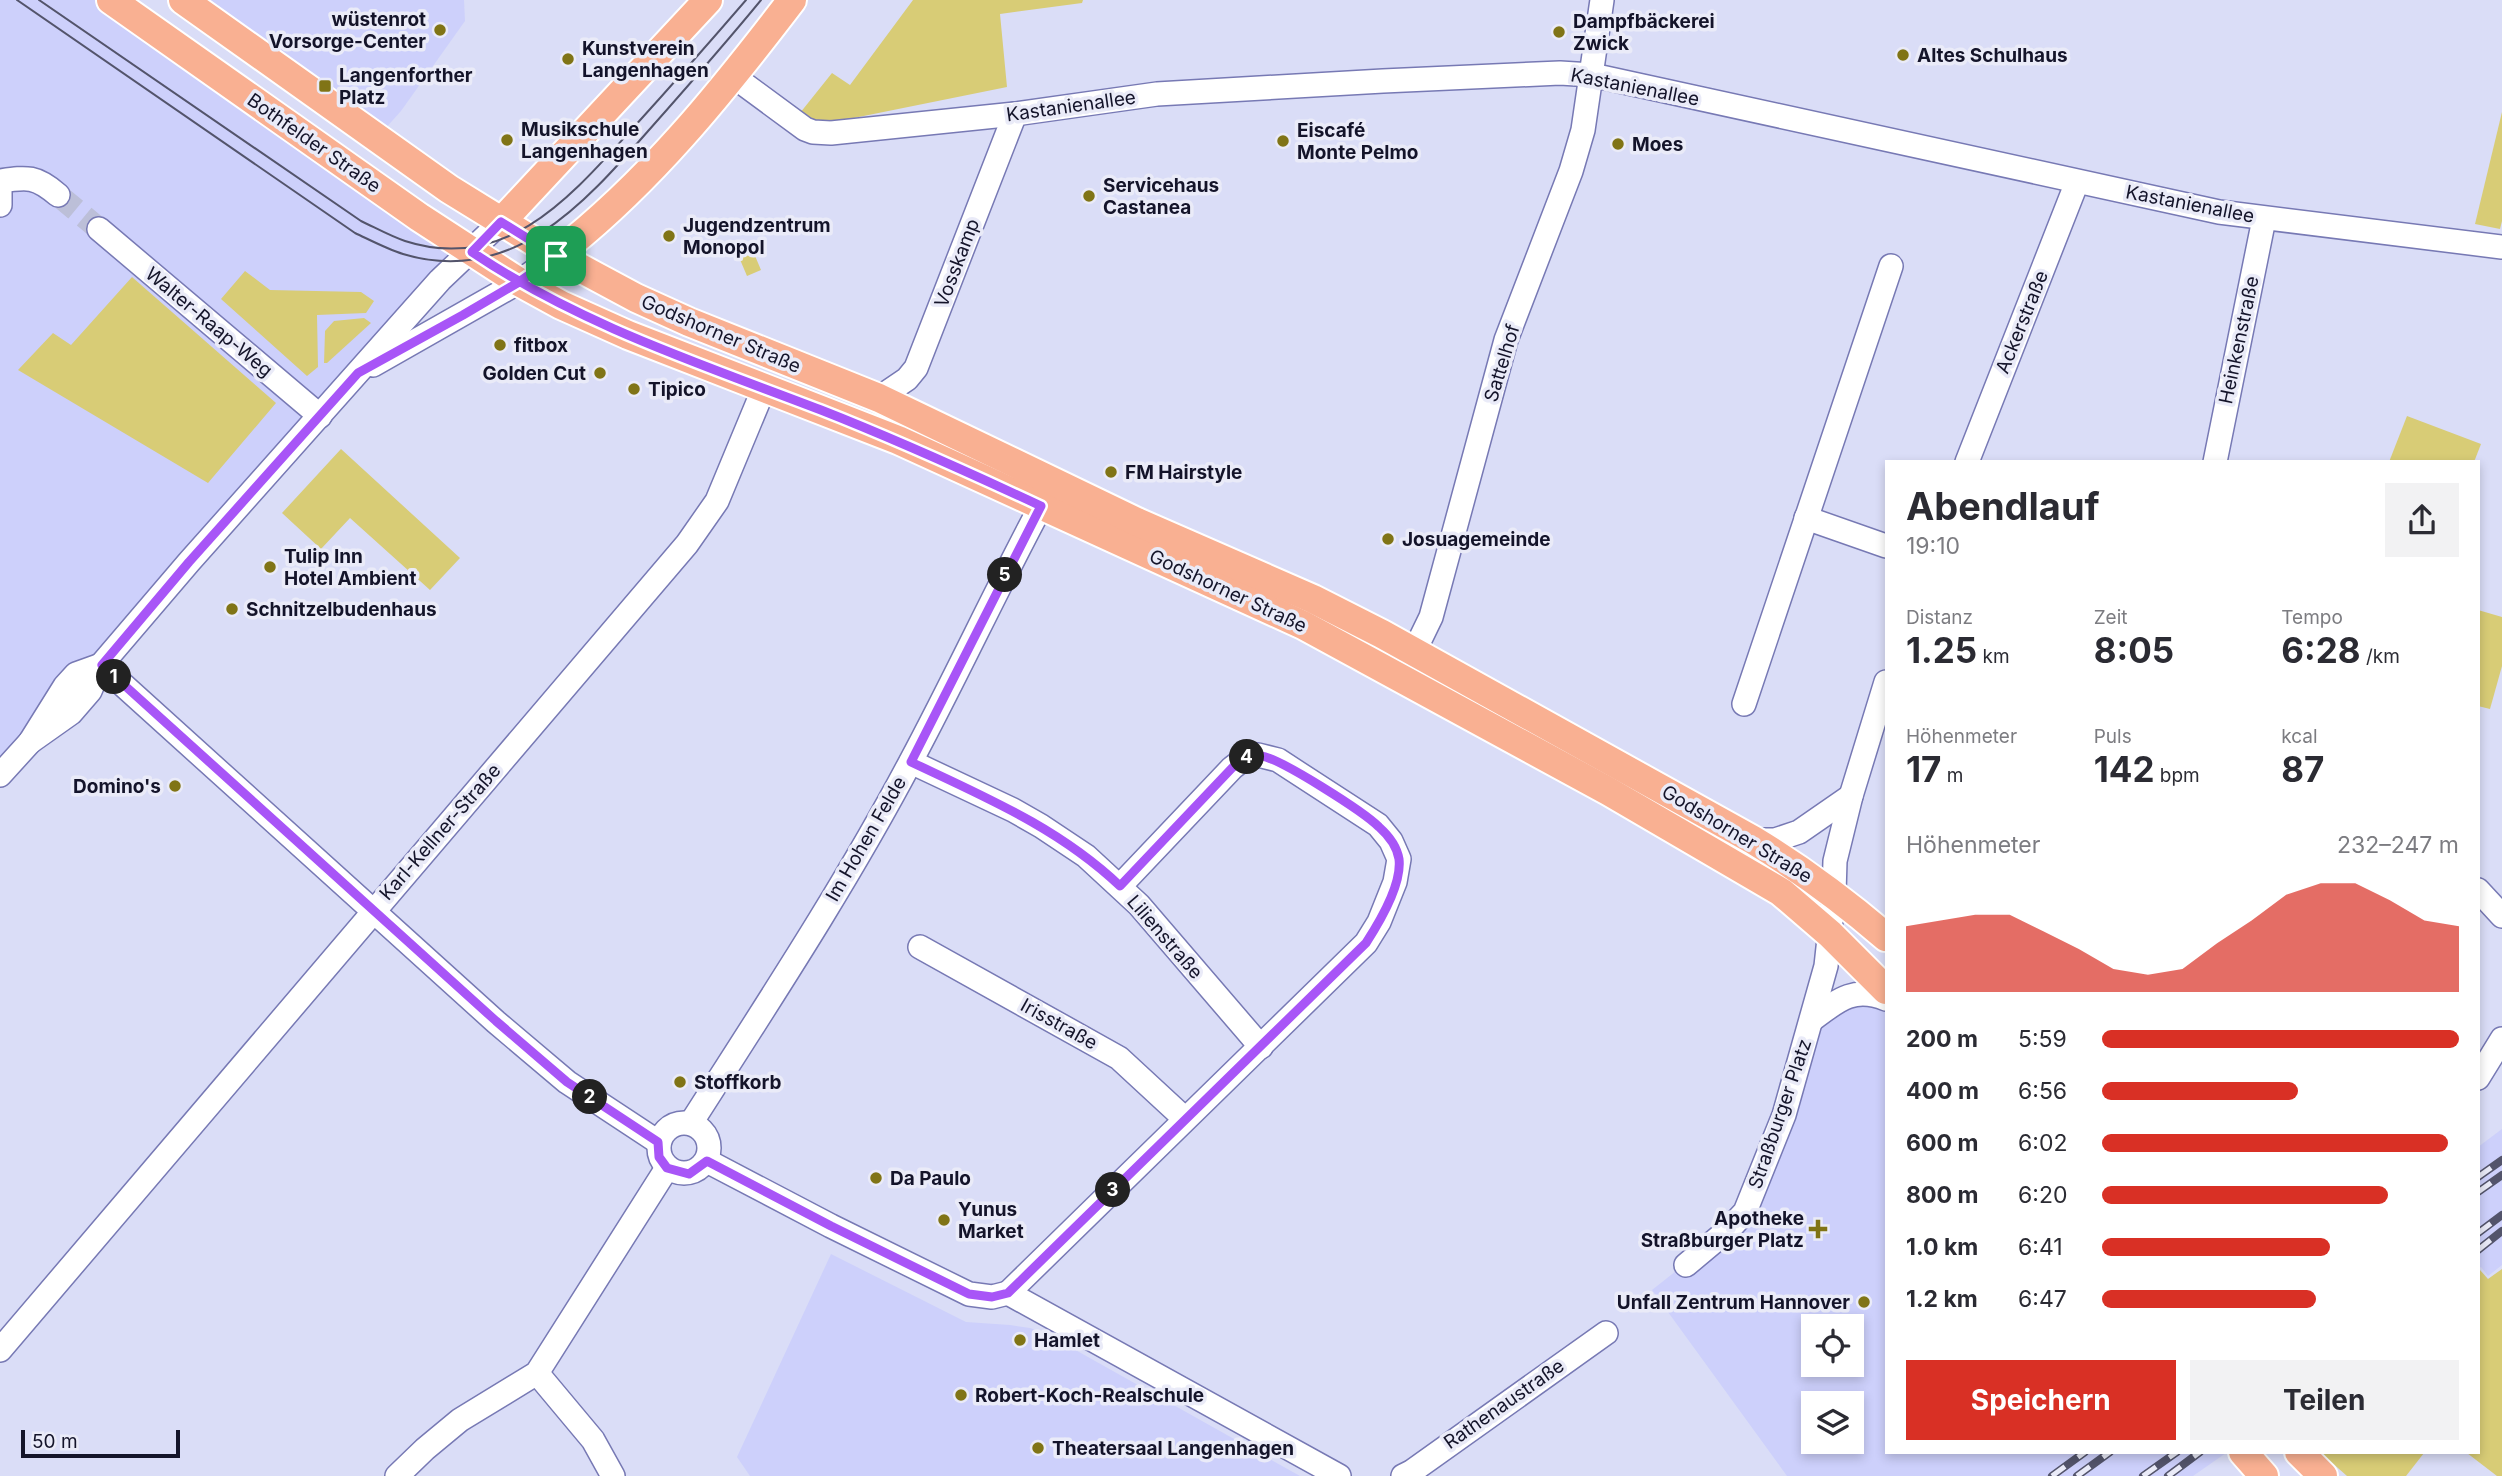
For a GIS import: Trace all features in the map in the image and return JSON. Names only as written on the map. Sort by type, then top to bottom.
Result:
[{"type":"main road","name":"Bothfelder Straße","points":[[111,0],[519,282]]},
{"type":"main road","name":"Bothfelder Straße","points":[[183,0],[449,190],[556,256]]},
{"type":"main road","points":[[501,222],[708,0]]},
{"type":"main road","points":[[556,256],[592,228],[676,144],[792,0]]},
{"type":"main road","name":"Godshorner Straße","points":[[556,256],[646,303],[879,398],[1129,518],[1313,599],[1415,652],[1753,840],[1834,893],[1885,936]]},
{"type":"main road","name":"Godshorner Straße","points":[[519,282],[561,305],[628,335],[898,440],[1303,625],[1608,791],[1774,888],[1830,934],[1885,989]]},
{"type":"main road","points":[[2245,1454],[2264,1476]]},
{"type":"main road","points":[[2301,1454],[2323,1476]]},
{"type":"street","name":"Sattelhof","points":[[1415,652],[1431,617],[1506,341],[1571,171],[1583,130],[1602,0]]},
{"type":"street","name":"Kastanienallee","points":[[733,76],[795,122],[813,132],[850,132],[1015,114],[1157,94],[1560,73],[1592,75],[2197,208],[2264,219],[2502,247]]},
{"type":"street","name":"Vosskamp","points":[[879,398],[907,379],[916,368],[1015,114]]},
{"type":"street","points":[[0,181],[27,177],[43,182],[58,195]]},
{"type":"street","name":"Ackerstraße","points":[[1968,460],[2077,182]]},
{"type":"street","points":[[0,188],[0,205]]},
{"type":"street","name":"Heinkenstraße","points":[[2215,460],[2264,219]]},
{"type":"street","points":[[0,775],[30,742],[65,686],[76,674],[102,665],[189,562],[440,280],[501,222]]},
{"type":"street","name":"Walter-Raap-Weg","points":[[99,229],[320,416]]},
{"type":"street","points":[[358,373],[519,282],[556,256]]},
{"type":"street","points":[[1744,704],[1891,266]]},
{"type":"street","name":"Karl-Kellner-Straße","points":[[0,1350],[687,544],[717,501],[764,388]]},
{"type":"street","name":"Im Hohen Felde","points":[[691,1123],[843,881],[911,762],[1041,506]]},
{"type":"street","points":[[1806,518],[1885,546]]},
{"type":"street","points":[[102,665],[372,911],[567,1082],[658,1142]]},
{"type":"street","points":[[1834,893],[1835,861],[1851,796],[1885,685]]},
{"type":"street","points":[[707,1161],[969,1294],[992,1297],[1008,1293],[1366,943],[1379,922],[1395,882],[1399,859],[1391,841],[1378,825],[1278,760],[1258,755],[1245,758],[1232,768],[1120,886]]},
{"type":"street","name":"Lilienstraße","points":[[911,762],[1013,810],[1086,856],[1120,886],[1261,1047]]},
{"type":"street","points":[[1753,840],[1775,840],[1799,832],[1851,796]]},
{"type":"street","points":[[2480,892],[2502,916]]},
{"type":"street","name":"Straßburger Platz","points":[[1686,1265],[1745,1212],[1784,1115],[1826,966],[1834,893]]},
{"type":"street","name":"Irisstraße","points":[[920,947],[1119,1058],[1185,1119]]},
{"type":"street","name":"Straßburger Platz","points":[[1813,1019],[1837,1001],[1859,993],[1872,993],[1885,999]]},
{"type":"street","points":[[2480,1075],[2502,1039]]},
{"type":"street","points":[[691,1123],[708,1138],[707,1161],[689,1174],[667,1168],[659,1157],[658,1142],[670,1125],[691,1123]]},
{"type":"street","points":[[397,1476],[460,1420],[537,1373],[667,1168]]},
{"type":"street","points":[[1008,1293],[1339,1476]]},
{"type":"street","name":"Rathenaustraße","points":[[1403,1476],[1606,1333]]},
{"type":"street","points":[[537,1373],[593,1440],[613,1476]]},
{"type":"shaded area","points":[[0,0],[111,0],[464,247],[0,775]]},
{"type":"shaded area","points":[[185,0],[464,0],[465,21],[401,111],[384,130]]},
{"type":"shaded area","points":[[913,0],[1083,0],[1082,3],[1000,14],[1007,87],[824,124],[800,113],[832,73],[850,85]]},
{"type":"shaded area","points":[[2502,112],[2502,221],[2500,229],[2475,224]]},
{"type":"shaded area","points":[[750,244],[761,270],[747,276],[736,250]]},
{"type":"shaded area","points":[[245,271],[270,290],[361,292],[374,301],[366,313],[317,315],[318,367],[307,376],[221,299]]},
{"type":"shaded area","points":[[132,277],[276,403],[208,483],[18,370],[53,333],[71,345]]},
{"type":"shaded area","points":[[364,318],[371,323],[324,363],[325,331],[334,321]]},
{"type":"shaded area","points":[[2407,416],[2481,444],[2475,460],[2390,460]]},
{"type":"shaded area","points":[[341,449],[460,558],[430,590],[350,518],[321,549],[282,513]]},
{"type":"shaded area","points":[[2480,611],[2502,617],[2502,666],[2490,709],[2480,706]]},
{"type":"shaded area","points":[[1885,999],[1885,1454],[2225,1454],[2193,1476],[1787,1476],[1652,1290],[1729,1229],[1813,1019],[1837,1001]]},
{"type":"shaded area","points":[[2502,1129],[2502,1265],[2488,1276],[2480,1268],[2480,1146]]},
{"type":"shaded area","name":"Robert-Koch-Realschule","points":[[831,1254],[966,1322],[1010,1325],[1047,1334],[1300,1476],[750,1476],[737,1457]]},
{"type":"shaded area","points":[[2502,1269],[2502,1476],[2497,1476],[2468,1454],[2480,1454],[2480,1270],[2488,1279]]},
{"type":"shaded area","points":[[2322,1454],[2423,1454],[2406,1476],[2347,1476]]},
{"type":"tunnel","points":[[58,195],[99,229]]},
{"type":"tram line","points":[[17,0],[355,233],[403,254],[442,261],[478,259],[512,249],[543,232],[572,210],[625,158],[761,0]]},
{"type":"tram line","points":[[39,0],[361,221],[405,241],[442,248],[475,247],[506,237],[534,222],[561,202],[610,153],[746,0]]},
{"type":"railway","points":[[2480,1176],[2502,1160]]},
{"type":"railway","points":[[2480,1191],[2502,1175]]},
{"type":"railway","points":[[2480,1232],[2502,1215]]},
{"type":"railway","points":[[2480,1248],[2502,1231]]},
{"type":"railway","points":[[2052,1476],[2082,1454]]},
{"type":"railway","points":[[2077,1476],[2107,1454]]},
{"type":"railway","points":[[2143,1476],[2174,1454]]},
{"type":"railway","points":[[2168,1476],[2197,1454]]},
{"type":"place","name":"wüstenrot Vorsorge-Center","points":[[440,30]]},
{"type":"place","name":"Dampfbäckerei Zwick","points":[[1559,32]]},
{"type":"place","name":"Altes Schulhaus","points":[[1903,55]]},
{"type":"place","name":"Kunstverein Langenhagen","points":[[568,59]]},
{"type":"place","name":"Langenforther Platz","points":[[325,86]]},
{"type":"place","name":"Musikschule Langenhagen","points":[[507,140]]},
{"type":"place","name":"Eiscafé Monte Pelmo","points":[[1283,141]]},
{"type":"place","name":"Moes","points":[[1618,144]]},
{"type":"place","name":"Servicehaus Castanea","points":[[1089,196]]},
{"type":"place","name":"Jugendzentrum Monopol","points":[[669,236]]},
{"type":"place","name":"fitbox","points":[[500,345]]},
{"type":"place","name":"Golden Cut","points":[[600,373]]},
{"type":"place","name":"Tipico","points":[[634,389]]},
{"type":"place","name":"FM Hairstyle","points":[[1111,472]]},
{"type":"place","name":"Josuagemeinde","points":[[1388,539]]},
{"type":"place","name":"Tulip Inn Hotel Ambient","points":[[270,567]]},
{"type":"place","name":"Schnitzelbudenhaus","points":[[232,609]]},
{"type":"place","name":"Domino's","points":[[175,786]]},
{"type":"place","name":"Stoffkorb","points":[[680,1082]]},
{"type":"place","name":"Da Paulo","points":[[876,1178]]},
{"type":"place","name":"Yunus Market","points":[[944,1220]]},
{"type":"place","name":"Apotheke Straßburger Platz","points":[[1818,1229]]},
{"type":"place","name":"Unfall Zentrum Hannover","points":[[1864,1302]]},
{"type":"place","name":"Hamlet","points":[[1020,1340]]},
{"type":"place","name":"Robert-Koch-Realschule","points":[[961,1395]]},
{"type":"place","name":"Theatersaal Langenhagen","points":[[1038,1448]]},
{"type":"route","points":[[556,256],[501,222],[472,252],[519,282],[561,305],[628,335],[898,440],[1041,506],[911,762],[1041,826],[1086,856],[1120,886],[1232,768],[1245,758],[1258,755],[1278,760],[1378,825],[1391,841],[1399,859],[1387,905],[1366,943],[1008,1293],[992,1297],[969,1294],[707,1161],[689,1174],[667,1168],[659,1157],[658,1142],[567,1082],[309,854],[102,665],[189,562],[358,373],[519,282],[556,256]]}]
